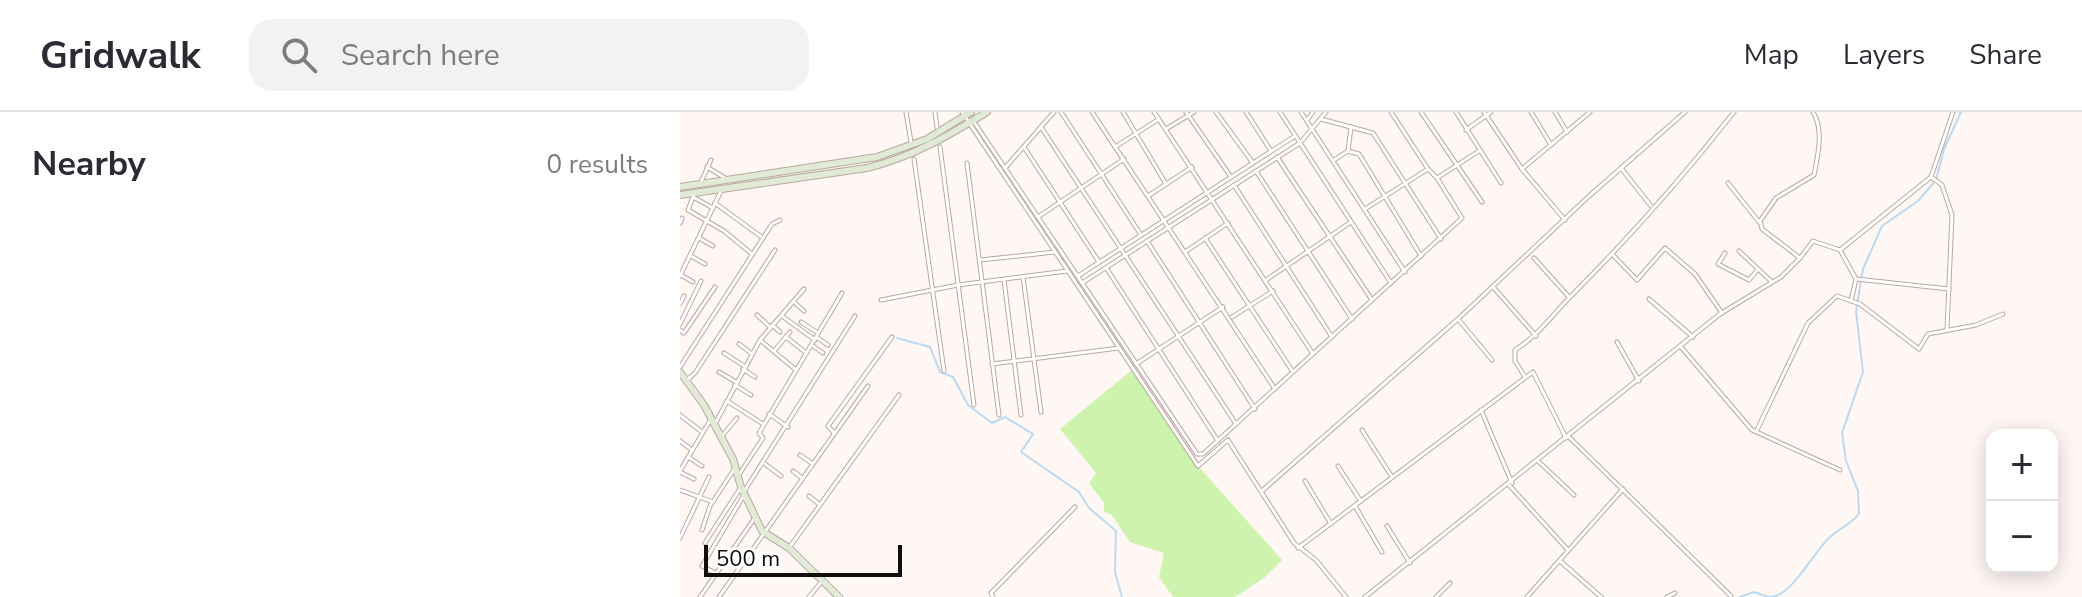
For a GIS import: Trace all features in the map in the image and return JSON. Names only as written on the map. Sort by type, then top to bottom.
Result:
[{"type":"street","points":[[906,112],[911,142]]},
{"type":"street","points":[[935,112],[937,127]]},
{"type":"street","points":[[680,195],[728,180],[895,153],[968,116],[987,112]]},
{"type":"street","points":[[1005,168],[1054,112]]},
{"type":"street","points":[[1061,112],[1141,235]]},
{"type":"street","points":[[1092,112],[1231,318],[1275,389]]},
{"type":"street","points":[[1123,112],[1166,184]]},
{"type":"street","points":[[1154,112],[1313,354]]},
{"type":"street","points":[[1166,130],[1194,112]]},
{"type":"street","points":[[1216,112],[1253,163]]},
{"type":"street","points":[[1246,112],[1271,151]]},
{"type":"street","points":[[1280,112],[1391,283]]},
{"type":"street","points":[[1301,112],[1405,272]]},
{"type":"street","points":[[1307,120],[1313,112]]},
{"type":"street","points":[[1082,283],[1300,143],[1326,112]]},
{"type":"street","points":[[1421,112],[1482,202]]},
{"type":"street","points":[[1456,112],[1501,183]]},
{"type":"street","points":[[1531,112],[1551,145]]},
{"type":"street","points":[[1555,112],[1567,132]]},
{"type":"street","points":[[1263,490],[1458,319],[1678,114],[1685,112]]},
{"type":"street","points":[[1525,377],[1513,357],[1515,350],[1536,336],[1569,297],[1635,232],[1651,206],[1675,186],[1734,112]]},
{"type":"street","points":[[1761,225],[1776,198],[1814,175],[1819,148],[1817,119],[1813,112]]},
{"type":"street","points":[[1840,250],[1931,177],[1953,112]]},
{"type":"street","points":[[968,116],[1197,454],[1203,454],[1462,218],[1428,169],[1396,113]]},
{"type":"street","points":[[1466,130],[1487,113],[1522,169],[1565,220]]},
{"type":"street","points":[[1522,169],[1587,113]]},
{"type":"street","points":[[1188,114],[1231,177]]},
{"type":"street","points":[[680,187],[722,189],[898,160],[931,146],[968,116]]},
{"type":"street","points":[[968,116],[1198,466],[1228,440],[1298,548],[1316,560],[1346,597]]},
{"type":"street","points":[[1115,147],[1159,119]]},
{"type":"street","points":[[1320,119],[1373,133],[1441,239]]},
{"type":"street","points":[[1041,127],[1236,424]]},
{"type":"street","points":[[1348,151],[1351,127]]},
{"type":"street","points":[[1078,276],[1295,136]]},
{"type":"street","points":[[940,147],[974,405]]},
{"type":"street","points":[[1024,147],[1099,262]]},
{"type":"street","points":[[1334,160],[1348,151],[1359,154],[1421,256]]},
{"type":"street","points":[[1437,178],[1479,151]]},
{"type":"street","points":[[1277,157],[1372,300]]},
{"type":"street","points":[[914,159],[944,371]]},
{"type":"street","points":[[1038,217],[1124,159]]},
{"type":"street","points":[[703,186],[711,160]]},
{"type":"street","points":[[967,163],[999,415]]},
{"type":"street","points":[[707,167],[728,180]]},
{"type":"street","points":[[1148,196],[1192,167]]},
{"type":"street","points":[[1621,168],[1651,206]]},
{"type":"street","points":[[1365,209],[1428,169]]},
{"type":"street","points":[[1256,171],[1352,319]]},
{"type":"street","points":[[1931,177],[1942,185],[1952,215],[1947,329]]},
{"type":"street","points":[[1728,183],[1761,225],[1800,258]]},
{"type":"street","points":[[1234,185],[1332,337]]},
{"type":"street","points":[[693,282],[680,275],[722,189]]},
{"type":"street","points":[[752,254],[688,211],[693,197],[714,206],[763,238]]},
{"type":"street","points":[[780,220],[752,254],[680,370],[721,437],[754,519],[764,533],[789,548],[839,597]]},
{"type":"street","points":[[1266,280],[1351,222]]},
{"type":"street","points":[[1185,252],[1228,223]]},
{"type":"street","points":[[699,238],[713,246]]},
{"type":"street","points":[[1205,238],[1293,372]]},
{"type":"street","points":[[1147,241],[1255,409]]},
{"type":"street","points":[[1365,597],[1722,313],[1772,282],[1800,258],[1813,241],[1840,250],[1856,279],[1851,301]]},
{"type":"street","points":[[1613,255],[1637,280],[1665,248],[1695,274],[1722,313]]},
{"type":"street","points":[[687,380],[695,373],[775,250]]},
{"type":"street","points":[[1739,251],[1772,282]]},
{"type":"street","points":[[980,260],[1055,252]]},
{"type":"street","points":[[1725,253],[1718,264],[1749,280],[1758,269]]},
{"type":"street","points":[[690,255],[705,264]]},
{"type":"street","points":[[1534,258],[1569,297]]},
{"type":"street","points":[[1106,268],[1218,441]]},
{"type":"street","points":[[881,300],[958,285],[1068,271]]},
{"type":"street","points":[[1023,277],[1041,412]]},
{"type":"street","points":[[1004,279],[1021,415]]},
{"type":"street","points":[[1856,279],[1949,289]]},
{"type":"street","points":[[701,281],[680,327],[684,333],[715,287]]},
{"type":"street","points":[[1493,287],[1536,336]]},
{"type":"street","points":[[694,479],[680,471],[702,432],[727,401],[760,340],[804,289]]},
{"type":"street","points":[[1231,318],[1273,291]]},
{"type":"street","points":[[702,530],[713,502],[763,438],[759,434],[763,424],[842,293]]},
{"type":"street","points":[[680,304],[684,296]]},
{"type":"street","points":[[1756,432],[1808,323],[1837,296],[1860,304],[1919,349],[1928,334],[1976,325],[2003,314]]},
{"type":"street","points":[[1649,299],[1693,337]]},
{"type":"street","points":[[794,302],[804,311]]},
{"type":"street","points":[[1136,364],[1223,307]]},
{"type":"street","points":[[757,315],[780,332]]},
{"type":"street","points":[[781,315],[818,335],[829,336]]},
{"type":"street","points":[[705,543],[765,464],[855,316]]},
{"type":"street","points":[[1458,319],[1492,360]]},
{"type":"street","points":[[801,322],[828,345]]},
{"type":"street","points":[[774,351],[790,332]]},
{"type":"street","points":[[786,337],[806,352]]},
{"type":"street","points":[[834,433],[828,426],[892,337]]},
{"type":"street","points":[[760,340],[795,369]]},
{"type":"street","points":[[1617,342],[1639,381]]},
{"type":"street","points":[[739,344],[751,353]]},
{"type":"street","points":[[811,345],[823,353]]},
{"type":"street","points":[[1681,347],[1756,432],[1840,470]]},
{"type":"street","points":[[992,364],[1119,348]]},
{"type":"street","points":[[724,353],[755,377]]},
{"type":"street","points":[[719,372],[751,395]]},
{"type":"street","points":[[1298,548],[1534,373],[1567,437],[1731,596]]},
{"type":"street","points":[[719,597],[868,386]]},
{"type":"street","points":[[789,548],[899,395]]},
{"type":"street","points":[[727,401],[763,424]]},
{"type":"street","points":[[1481,410],[1510,484],[1569,550]]},
{"type":"street","points":[[769,414],[788,427]]},
{"type":"street","points":[[680,415],[702,432]]},
{"type":"street","points":[[721,437],[737,418]]},
{"type":"street","points":[[1362,430],[1392,477]]},
{"type":"street","points":[[680,441],[692,450]]},
{"type":"street","points":[[800,455],[813,464]]},
{"type":"street","points":[[688,457],[702,466]]},
{"type":"street","points":[[1538,461],[1574,495]]},
{"type":"street","points":[[765,464],[781,476]]},
{"type":"street","points":[[1338,466],[1361,501]]},
{"type":"street","points":[[793,471],[803,478]]},
{"type":"street","points":[[680,538],[697,496],[709,477]]},
{"type":"street","points":[[1305,481],[1331,524]]},
{"type":"street","points":[[1527,597],[1623,489]]},
{"type":"street","points":[[680,490],[713,502]]},
{"type":"street","points":[[717,574],[702,566],[743,492]]},
{"type":"street","points":[[809,496],[820,505]]},
{"type":"street","points":[[1355,506],[1382,552]]},
{"type":"street","points":[[993,597],[991,593],[1075,507]]},
{"type":"street","points":[[700,597],[754,519]]},
{"type":"street","points":[[1387,526],[1410,563]]},
{"type":"street","points":[[1560,561],[1601,597]]},
{"type":"street","points":[[809,597],[822,581]]},
{"type":"street","points":[[1436,597],[1450,583]]},
{"type":"street","points":[[1667,597],[1675,593]]},
{"type":"green space","points":[[1133,369],[1198,466],[1282,560],[1264,578],[1235,597],[1173,597],[1159,577],[1164,553],[1130,542],[1111,514],[1104,512],[1104,503],[1089,483],[1096,473],[1060,429]]},
{"type":"waterway","points":[[1771,597],[1787,589],[1830,537],[1859,514],[1858,491],[1846,461],[1842,433],[1863,372],[1856,311],[1863,269],[1882,226],[1918,201],[1936,180],[1944,149],[1961,112]]},
{"type":"waterway","points":[[897,338],[930,347],[940,372],[953,377],[968,405],[992,423],[1005,417],[1033,434],[1021,452],[1079,492],[1089,508],[1116,531],[1115,572],[1122,597]]},
{"type":"waterway","points":[[1740,597],[1754,592],[1769,597]]}]
